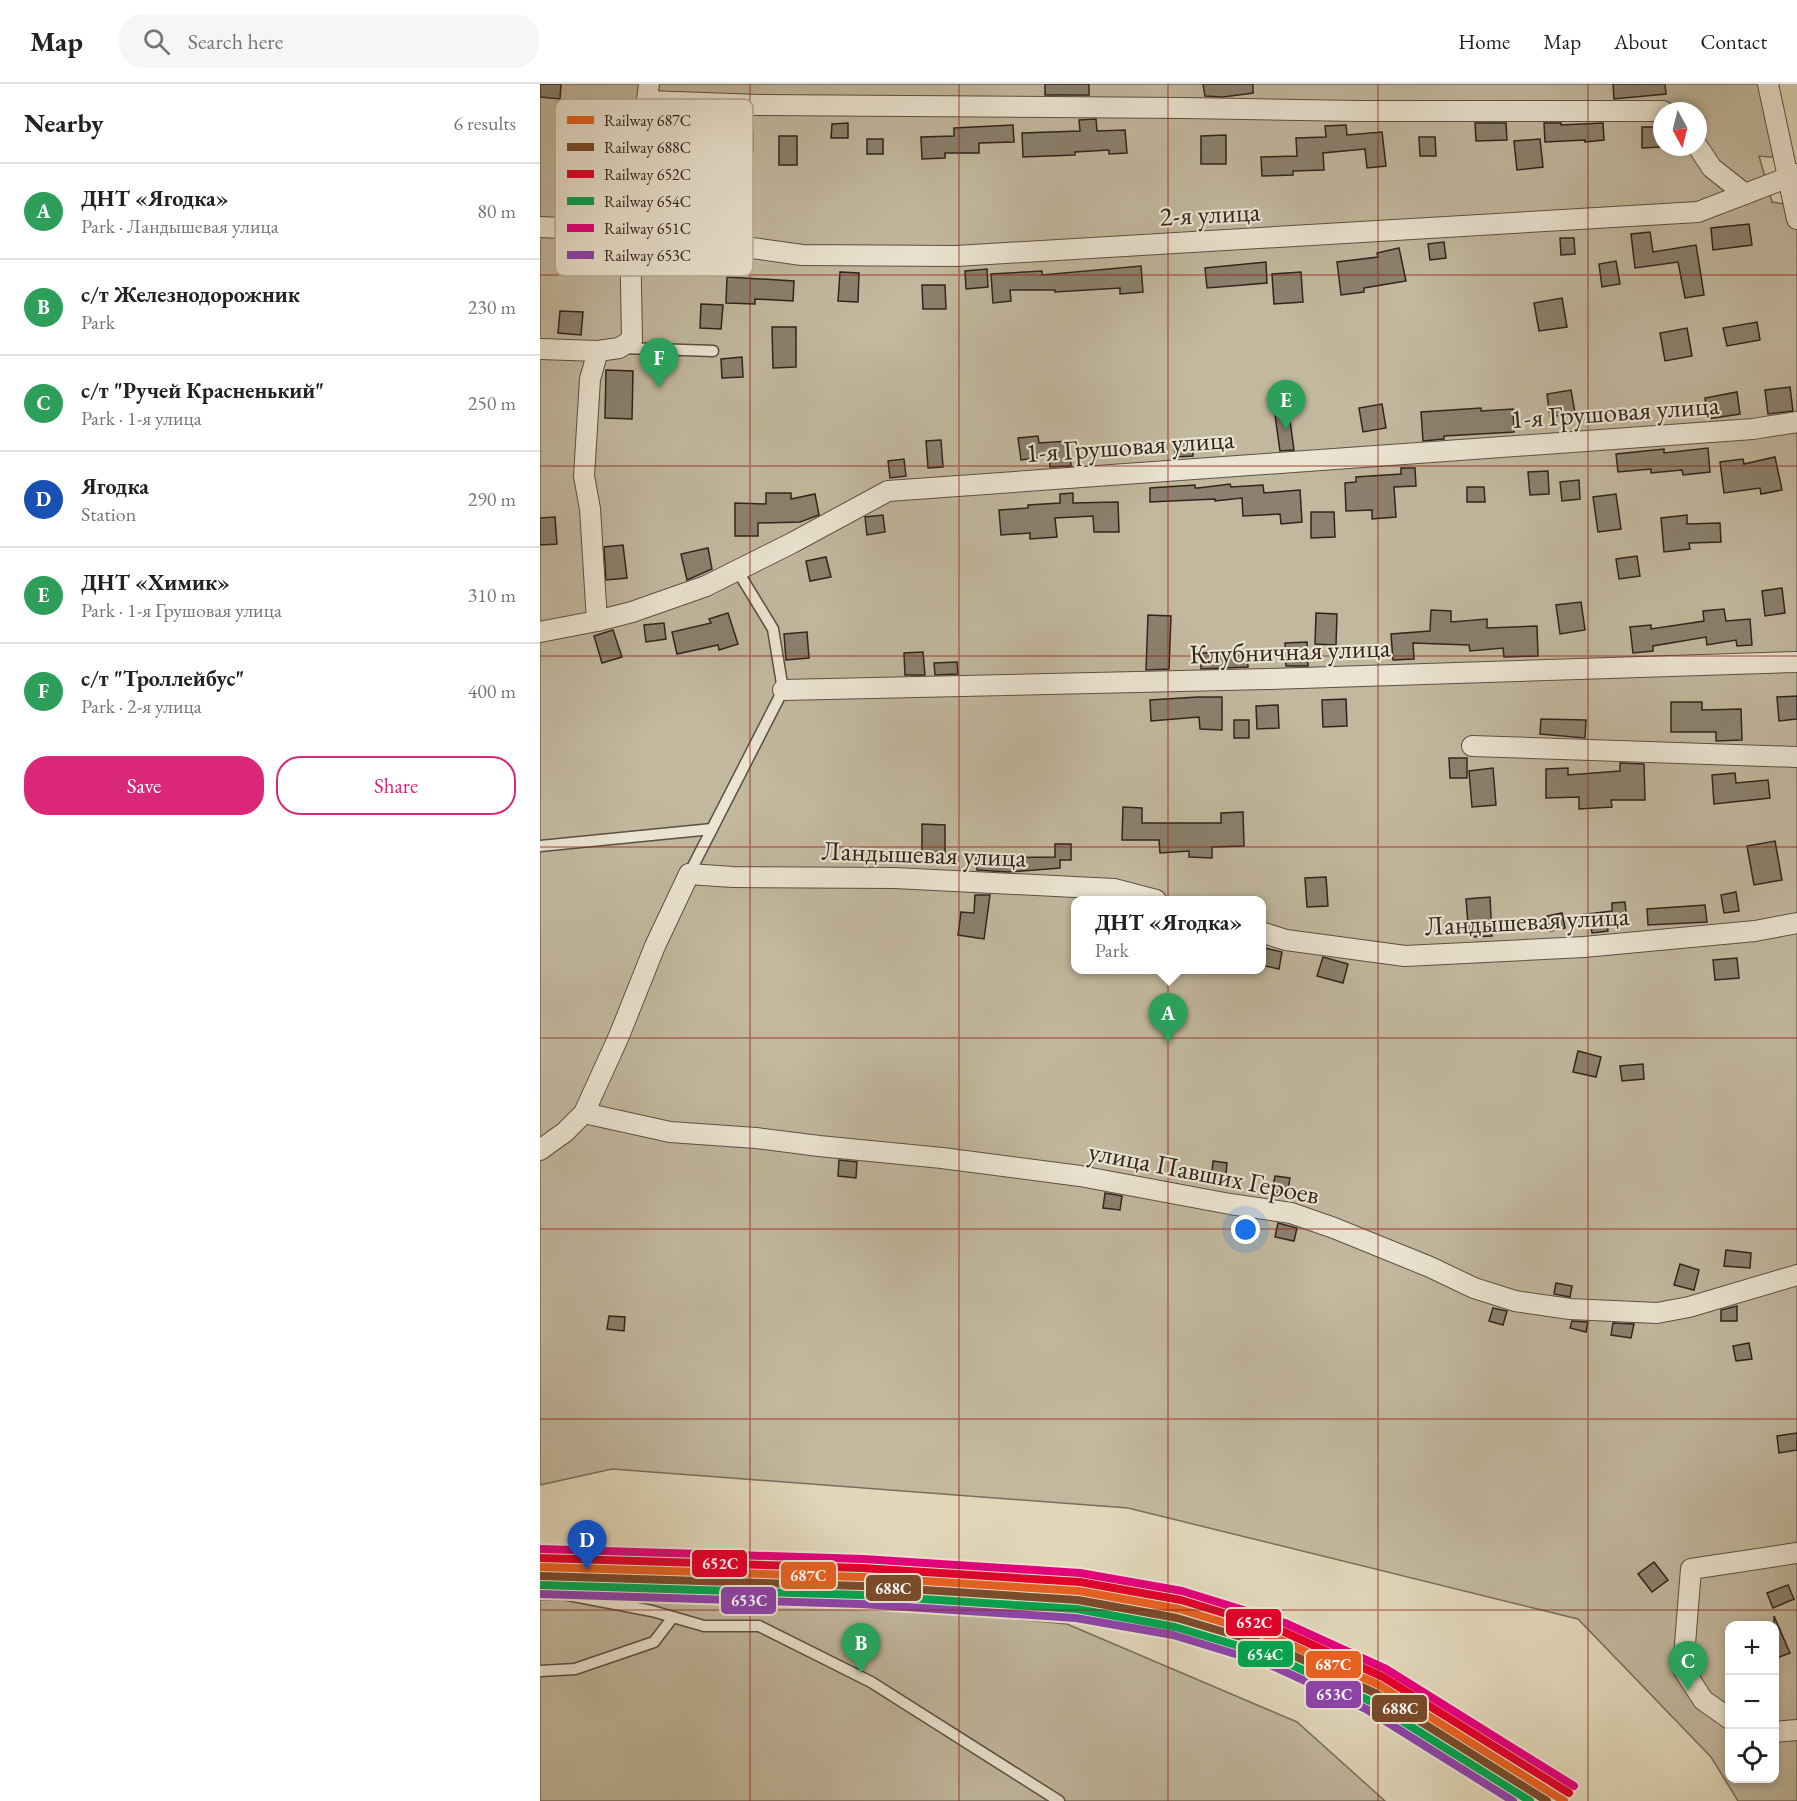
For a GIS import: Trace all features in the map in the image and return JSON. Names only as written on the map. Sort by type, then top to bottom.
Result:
[{"type":"street","points":[[1768,84],[1792,176],[1797,219]]},
{"type":"street","points":[[649,93],[710,99]]},
{"type":"street","points":[[753,103],[1358,111],[1653,111]]},
{"type":"street","points":[[1704,156],[1712,168],[1745,194]]},
{"type":"street","name":"2-я улица","points":[[753,248],[802,255],[956,256],[1698,212],[1792,176]]},
{"type":"street","name":"2-я улица","points":[[540,227],[555,228]]},
{"type":"street","points":[[540,349],[598,351],[619,348],[632,340],[631,276]]},
{"type":"street","points":[[597,621],[590,509],[584,476],[590,379],[598,351]]},
{"type":"street","name":"1-я Грушовая улица","points":[[540,632],[632,612],[706,586],[888,491],[1753,429],[1797,422]]},
{"type":"street","name":"Клубничная улица","points":[[783,690],[1268,679],[1797,662]]},
{"type":"street","points":[[1472,746],[1797,757]]},
{"type":"street","points":[[540,1150],[565,1132],[584,1113],[619,1036],[655,946],[689,874]]},
{"type":"street","name":"Ландышевая улица","points":[[689,874],[733,877],[895,878],[1114,889],[1141,896]]},
{"type":"street","name":"Ландышевая улица","points":[[1266,934],[1286,940],[1406,956],[1584,947],[1755,932],[1797,922]]},
{"type":"street","name":"улица Павших Героев","points":[[584,1113],[670,1132],[756,1138],[942,1158],[1080,1176],[1291,1213],[1430,1267],[1474,1288],[1515,1301],[1570,1309],[1657,1313],[1689,1307],[1797,1275]]},
{"type":"street","points":[[1725,1716],[1702,1700],[1683,1669],[1691,1569],[1797,1553]]},
{"type":"street","points":[[1779,1732],[1797,1730]]},
{"type":"lane","points":[[619,348],[713,351]]},
{"type":"lane","points":[[689,874],[783,690],[773,629],[737,570]]},
{"type":"lane","points":[[540,846],[712,829]]},
{"type":"lane","points":[[540,1593],[563,1594],[652,1611],[704,1626],[759,1626],[871,1682],[1059,1801]]},
{"type":"lane","points":[[540,1671],[575,1669],[654,1642],[673,1617]]},
{"type":"shaded area","points":[[540,84],[1767,84],[1780,158],[1759,156],[1772,202],[1791,205],[1797,231],[1797,1801],[1738,1801],[1727,1783],[1779,1783],[1779,1621],[1725,1621],[1725,1780],[1711,1757],[1578,1619],[1128,1508],[612,1469],[540,1485]]},
{"type":"shaded area","points":[[540,1585],[829,1602],[1067,1624],[1297,1722],[1385,1801],[540,1801]]},
{"type":"building","points":[[540,84],[561,84],[560,99],[540,97]]},
{"type":"building","points":[[1045,84],[1089,84],[1089,95],[1045,95]]},
{"type":"building","points":[[1203,84],[1253,84],[1253,93],[1223,97],[1205,96]]},
{"type":"building","points":[[1613,84],[1665,84],[1666,94],[1614,99]]},
{"type":"building","points":[[1096,119],[1097,131],[1125,130],[1127,153],[1109,154],[1109,150],[1075,152],[1075,155],[1023,157],[1022,133],[1080,131],[1079,120]]},
{"type":"building","points":[[848,123],[848,138],[831,138],[832,124]]},
{"type":"building","points":[[1475,123],[1506,123],[1507,140],[1476,141]]},
{"type":"building","points":[[1544,123],[1561,123],[1561,125],[1603,123],[1604,140],[1545,142]]},
{"type":"building","points":[[1013,125],[1014,142],[979,143],[979,153],[945,153],[945,158],[922,159],[921,137],[954,136],[954,128]]},
{"type":"building","points":[[1346,125],[1347,135],[1382,132],[1386,166],[1367,168],[1365,149],[1323,153],[1324,170],[1293,171],[1293,175],[1262,176],[1261,157],[1297,156],[1296,138],[1326,137],[1325,126]]},
{"type":"building","points":[[1642,127],[1653,127],[1653,147],[1642,148]]},
{"type":"building","points":[[1226,135],[1226,164],[1201,164],[1201,136]]},
{"type":"building","points":[[779,136],[797,136],[797,165],[779,165]]},
{"type":"building","points":[[1419,137],[1435,137],[1436,156],[1420,156]]},
{"type":"building","points":[[867,139],[883,139],[883,154],[867,154]]},
{"type":"building","points":[[1540,139],[1543,167],[1517,170],[1514,141]]},
{"type":"building","points":[[1749,224],[1752,245],[1713,250],[1711,228]]},
{"type":"building","points":[[1650,232],[1653,252],[1696,245],[1704,295],[1685,298],[1678,262],[1635,268],[1631,234]]},
{"type":"building","points":[[1560,238],[1574,238],[1575,254],[1561,255]]},
{"type":"building","points":[[1444,242],[1446,258],[1430,260],[1428,244]]},
{"type":"building","points":[[1399,248],[1406,281],[1364,288],[1364,292],[1341,295],[1337,262],[1378,257],[1377,253]]},
{"type":"building","points":[[1616,261],[1620,284],[1602,287],[1599,264]]},
{"type":"building","points":[[1266,262],[1267,283],[1207,288],[1205,268]]},
{"type":"building","points":[[1141,266],[1143,292],[1120,294],[1120,288],[1055,292],[1055,290],[1010,290],[1011,301],[993,303],[991,274],[1042,271],[1042,275]]},
{"type":"building","points":[[987,269],[988,287],[966,289],[965,271]]},
{"type":"building","points":[[840,272],[859,273],[858,302],[838,301]]},
{"type":"building","points":[[1301,272],[1303,302],[1274,304],[1272,274]]},
{"type":"building","points":[[727,277],[794,281],[793,301],[755,299],[755,304],[726,303]]},
{"type":"building","points":[[922,285],[945,285],[946,309],[923,309]]},
{"type":"building","points":[[1562,298],[1567,327],[1539,331],[1534,303]]},
{"type":"building","points":[[701,304],[723,305],[721,329],[700,328]]},
{"type":"building","points":[[560,311],[583,312],[581,335],[558,333]]},
{"type":"building","points":[[1757,322],[1760,340],[1727,346],[1723,328]]},
{"type":"building","points":[[772,327],[796,327],[796,367],[773,368]]},
{"type":"building","points":[[1687,328],[1692,356],[1665,361],[1660,333]]},
{"type":"building","points":[[742,357],[743,377],[722,378],[721,359]]},
{"type":"building","points":[[606,370],[633,371],[632,419],[605,418]]},
{"type":"building","points":[[1790,387],[1793,411],[1768,414],[1765,390]]},
{"type":"building","points":[[1571,390],[1575,413],[1550,417],[1547,394]]},
{"type":"building","points":[[1737,392],[1740,414],[1708,419],[1705,398]]},
{"type":"building","points":[[1382,404],[1386,428],[1363,432],[1359,408]]},
{"type":"building","points":[[1481,408],[1481,411],[1513,409],[1514,432],[1444,436],[1444,439],[1423,441],[1421,412]]},
{"type":"building","points":[[1289,413],[1294,450],[1280,451],[1275,415]]},
{"type":"building","points":[[1038,436],[1039,443],[1069,441],[1071,466],[1050,467],[1049,456],[1021,460],[1018,438]]},
{"type":"building","points":[[941,440],[943,467],[928,468],[926,441]]},
{"type":"building","points":[[1192,440],[1193,456],[1175,457],[1174,441]]},
{"type":"building","points":[[1708,448],[1710,472],[1683,475],[1682,470],[1651,473],[1651,469],[1618,472],[1616,454],[1664,449],[1664,453]]},
{"type":"building","points":[[1775,457],[1782,490],[1761,494],[1760,488],[1724,493],[1720,462],[1743,459],[1744,464]]},
{"type":"building","points":[[904,459],[906,476],[890,478],[888,461]]},
{"type":"building","points":[[1401,468],[1415,468],[1416,486],[1394,487],[1396,517],[1372,519],[1372,510],[1346,511],[1345,483],[1356,482],[1356,477],[1401,474]]},
{"type":"building","points":[[1548,471],[1549,494],[1530,495],[1528,472]]},
{"type":"building","points":[[1579,480],[1580,499],[1562,501],[1560,482]]},
{"type":"building","points":[[1230,484],[1231,487],[1263,485],[1264,493],[1300,490],[1302,522],[1281,524],[1280,514],[1243,516],[1242,498],[1215,501],[1215,499],[1150,502],[1150,488],[1195,485],[1195,488],[1198,488]]},
{"type":"building","points":[[1467,487],[1484,487],[1485,502],[1467,502]]},
{"type":"building","points":[[766,493],[791,493],[791,499],[815,494],[819,515],[800,522],[758,523],[758,536],[735,536],[735,503],[766,504]]},
{"type":"building","points":[[1073,493],[1073,503],[1118,502],[1119,532],[1094,532],[1093,516],[1055,518],[1057,537],[1030,539],[1030,533],[1001,535],[999,510],[1060,503],[1060,494]]},
{"type":"building","points":[[1616,494],[1621,529],[1598,532],[1593,497]]},
{"type":"building","points":[[1311,512],[1334,512],[1335,537],[1311,538]]},
{"type":"building","points":[[883,515],[885,532],[867,535],[865,517]]},
{"type":"building","points":[[1687,515],[1687,524],[1720,523],[1721,542],[1689,543],[1690,549],[1664,552],[1661,518]]},
{"type":"building","points":[[555,517],[557,544],[540,545],[540,518]]},
{"type":"building","points":[[623,545],[627,578],[606,580],[604,547]]},
{"type":"building","points":[[708,548],[712,569],[687,580],[681,554]]},
{"type":"building","points":[[1637,556],[1640,576],[1619,579],[1616,559]]},
{"type":"building","points":[[826,557],[831,577],[810,581],[806,561]]},
{"type":"building","points":[[1782,588],[1785,613],[1765,616],[1762,591]]},
{"type":"building","points":[[1581,602],[1585,630],[1560,634],[1556,605]]},
{"type":"building","points":[[1724,609],[1726,621],[1750,619],[1752,645],[1737,646],[1736,640],[1707,645],[1706,637],[1653,646],[1653,651],[1633,653],[1630,627],[1651,625],[1651,629],[1704,621],[1703,611]]},
{"type":"building","points":[[1431,610],[1451,611],[1451,622],[1487,619],[1487,628],[1537,626],[1538,656],[1504,657],[1503,648],[1470,651],[1469,645],[1413,643],[1414,659],[1393,660],[1391,634],[1430,631]]},
{"type":"building","points":[[728,613],[738,644],[719,650],[718,645],[677,654],[672,632],[711,623],[709,619]]},
{"type":"building","points":[[1316,613],[1337,614],[1336,645],[1315,644]]},
{"type":"building","points":[[1148,615],[1171,616],[1169,669],[1146,670]]},
{"type":"building","points":[[664,623],[666,639],[646,642],[644,625]]},
{"type":"building","points":[[613,630],[622,657],[602,663],[594,636]]},
{"type":"building","points":[[807,632],[809,658],[786,660],[784,634]]},
{"type":"building","points":[[1307,642],[1308,666],[1286,666],[1285,643]]},
{"type":"building","points":[[923,652],[925,675],[905,675],[904,653]]},
{"type":"building","points":[[1247,652],[1248,667],[1201,669],[1201,653]]},
{"type":"building","points":[[957,662],[958,674],[935,675],[934,663]]},
{"type":"building","points":[[1797,696],[1797,719],[1779,721],[1777,697]]},
{"type":"building","points":[[1222,697],[1222,730],[1200,729],[1199,717],[1151,721],[1150,700]]},
{"type":"building","points":[[1346,699],[1347,726],[1323,727],[1322,700]]},
{"type":"building","points":[[1671,702],[1702,702],[1702,710],[1741,709],[1742,740],[1716,741],[1716,732],[1671,732]]},
{"type":"building","points":[[1278,705],[1279,728],[1257,729],[1256,706]]},
{"type":"building","points":[[1541,719],[1586,720],[1585,738],[1540,734]]},
{"type":"building","points":[[1234,720],[1249,720],[1249,738],[1234,738]]},
{"type":"building","points":[[1449,758],[1467,758],[1467,778],[1450,778]]},
{"type":"building","points":[[1620,763],[1644,764],[1645,800],[1611,800],[1612,807],[1579,809],[1579,797],[1546,798],[1546,769],[1568,768],[1568,775],[1620,771]]},
{"type":"building","points":[[1493,768],[1496,805],[1472,807],[1469,771]]},
{"type":"building","points":[[1735,773],[1736,783],[1768,780],[1770,798],[1714,804],[1712,775]]},
{"type":"building","points":[[1123,807],[1142,808],[1142,823],[1221,823],[1221,813],[1243,812],[1244,846],[1212,847],[1212,858],[1189,857],[1189,851],[1160,853],[1159,840],[1122,840]]},
{"type":"building","points":[[922,824],[945,825],[945,858],[922,858]]},
{"type":"building","points":[[1775,841],[1782,880],[1754,885],[1747,846]]},
{"type":"building","points":[[1055,844],[1071,844],[1071,860],[1060,860],[1060,868],[1008,872],[977,870],[976,858],[1055,857]]},
{"type":"building","points":[[1326,877],[1328,906],[1307,907],[1305,878]]},
{"type":"building","points":[[1736,892],[1739,911],[1724,913],[1721,895]]},
{"type":"building","points":[[975,895],[990,895],[984,939],[958,935],[961,912],[974,913]]},
{"type":"building","points":[[1490,897],[1492,936],[1469,937],[1466,899]]},
{"type":"building","points":[[1625,902],[1627,923],[1607,924],[1608,931],[1592,933],[1591,926],[1581,926],[1580,915],[1612,911],[1612,903]]},
{"type":"building","points":[[1705,905],[1707,922],[1648,925],[1647,909]]},
{"type":"building","points":[[1562,913],[1565,928],[1550,931],[1547,916]]},
{"type":"building","points":[[1266,948],[1282,952],[1279,969],[1266,966]]},
{"type":"building","points":[[1323,957],[1348,964],[1343,983],[1317,976]]},
{"type":"building","points":[[1737,958],[1739,978],[1715,980],[1713,960]]},
{"type":"building","points":[[1578,1051],[1601,1057],[1596,1077],[1573,1072]]},
{"type":"building","points":[[1643,1064],[1644,1079],[1622,1081],[1620,1066]]},
{"type":"building","points":[[839,1160],[857,1162],[856,1178],[838,1176]]},
{"type":"building","points":[[1213,1161],[1227,1163],[1225,1184],[1211,1182]]},
{"type":"building","points":[[1275,1176],[1290,1178],[1287,1195],[1272,1192]]},
{"type":"building","points":[[1105,1193],[1122,1196],[1120,1210],[1103,1208]]},
{"type":"building","points":[[1278,1223],[1297,1228],[1294,1241],[1275,1237]]},
{"type":"building","points":[[1726,1250],[1751,1253],[1750,1268],[1724,1266]]},
{"type":"building","points":[[1680,1264],[1699,1270],[1694,1290],[1674,1285]]},
{"type":"building","points":[[1556,1283],[1572,1286],[1570,1297],[1554,1294]]},
{"type":"building","points":[[1737,1306],[1737,1321],[1721,1321],[1721,1310]]},
{"type":"building","points":[[1493,1308],[1507,1311],[1503,1325],[1489,1321]]},
{"type":"building","points":[[609,1316],[625,1317],[624,1331],[607,1329]]},
{"type":"building","points":[[1572,1321],[1588,1322],[1586,1332],[1570,1328]]},
{"type":"building","points":[[1613,1323],[1634,1324],[1631,1338],[1611,1335]]},
{"type":"building","points":[[1749,1343],[1752,1359],[1736,1361],[1733,1346]]},
{"type":"building","points":[[1797,1433],[1797,1450],[1779,1453],[1777,1436]]},
{"type":"building","points":[[1654,1562],[1668,1580],[1652,1592],[1638,1574]]},
{"type":"building","points":[[1788,1585],[1794,1599],[1773,1608],[1767,1593]]},
{"type":"building","points":[[1779,1628],[1790,1653],[1779,1657]]},
{"type":"rail line","name":"651С","points":[[541,1549],[863,1559],[1080,1573],[1182,1591],[1285,1623],[1386,1669],[1574,1786]]},
{"type":"rail line","name":"652С","points":[[540,1558],[862,1568],[1080,1582],[1181,1600],[1282,1631],[1383,1677],[1569,1793]]},
{"type":"rail line","name":"687С","points":[[540,1567],[862,1577],[1079,1591],[1179,1609],[1278,1639],[1379,1685],[1564,1801]]},
{"type":"rail line","name":"688С","points":[[540,1576],[862,1586],[1078,1600],[1177,1618],[1275,1647],[1375,1693],[1547,1801]]},
{"type":"rail line","name":"654С","points":[[540,1585],[861,1595],[1077,1609],[1175,1627],[1272,1656],[1370,1701],[1530,1801]]},
{"type":"rail line","name":"653С","points":[[540,1594],[861,1604],[1076,1618],[1173,1635],[1268,1664],[1366,1709],[1513,1801]]},
{"type":"place","name":"с/т \"Троллейбус\"","points":[[659,388]]},
{"type":"place","name":"ДНТ «Химик»","points":[[1286,430]]},
{"type":"place","name":"ДНТ «Ягодка»","points":[[1168,1043]]},
{"type":"place","name":"Ягодка","points":[[587,1570]]},
{"type":"place","name":"с/т Железнодорожник","points":[[861,1673]]},
{"type":"place","name":"с/т \"Ручей Красненький\"","points":[[1688,1691]]}]
